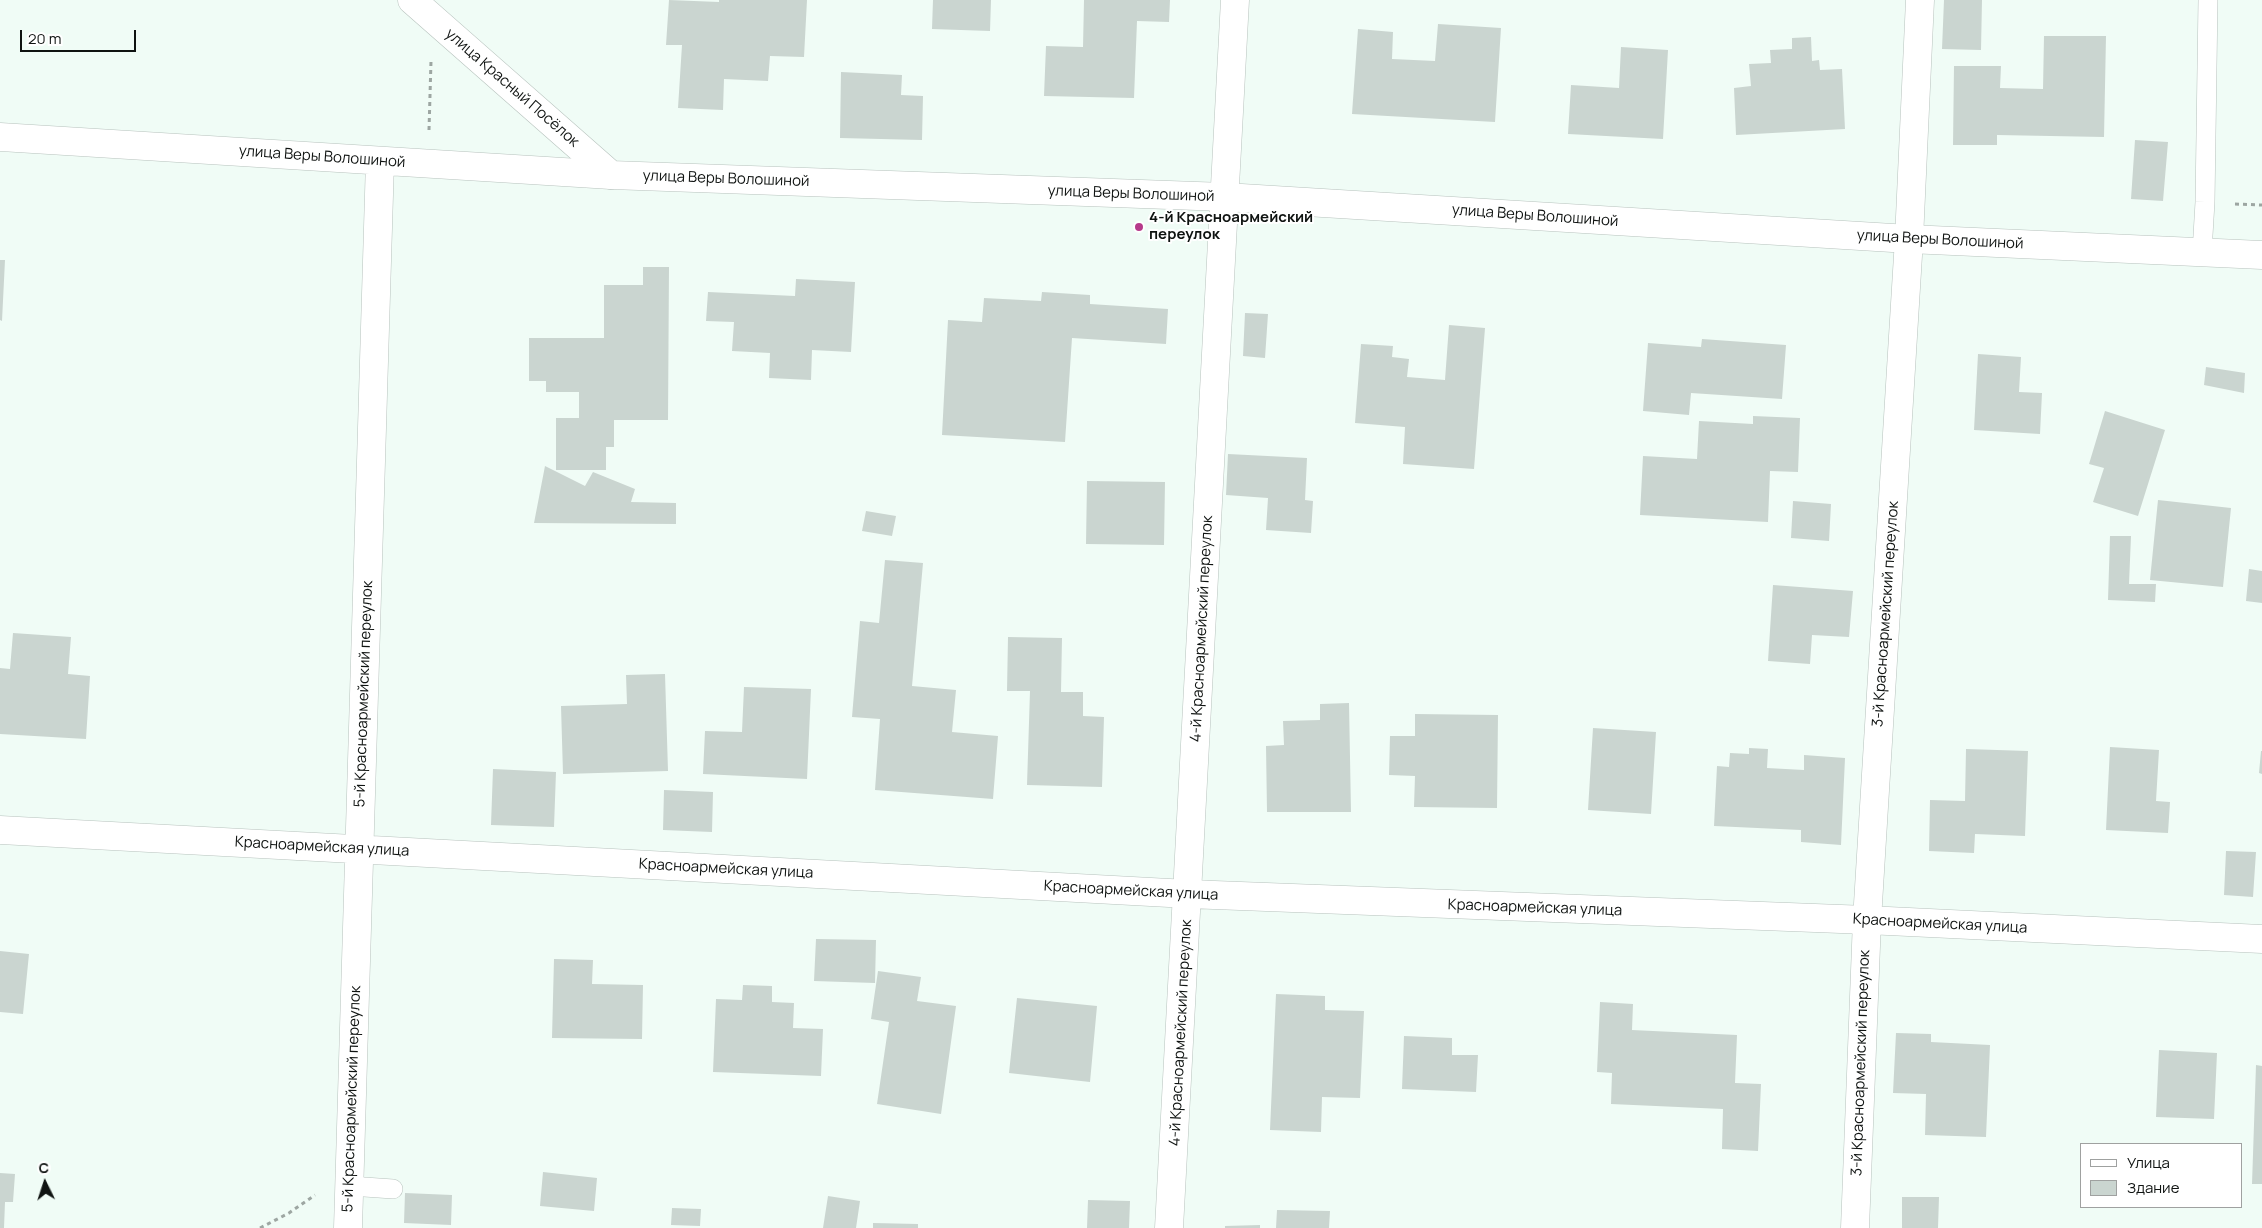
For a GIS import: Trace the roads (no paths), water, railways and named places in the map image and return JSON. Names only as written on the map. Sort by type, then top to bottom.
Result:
[{"type":"street","name":"улица Красный Посёлок","points":[[412,0],[611,175]]},
{"type":"street","name":"4-й Красноармейский переулок","points":[[1170,1228],[1235,0]]},
{"type":"street","name":"3-й Красноармейский переулок","points":[[1855,1228],[1867,920],[1909,239],[1920,0]]},
{"type":"street","name":"улица Веры Волошиной","points":[[0,137],[611,175],[1225,197],[1909,239],[2262,255]]},
{"type":"street","name":"5-й Красноармейский переулок","points":[[348,1228],[380,161]]},
{"type":"street","name":"Красноармейская улица","points":[[0,830],[1188,894],[1867,920],[2262,939]]},
{"type":"lane","points":[[2202,252],[2205,202],[2208,0]]},
{"type":"lane","points":[[350,1179],[394,1189]]},
{"type":"place","name":"4-й Красноармейский переулок","points":[[1139,227]]}]
